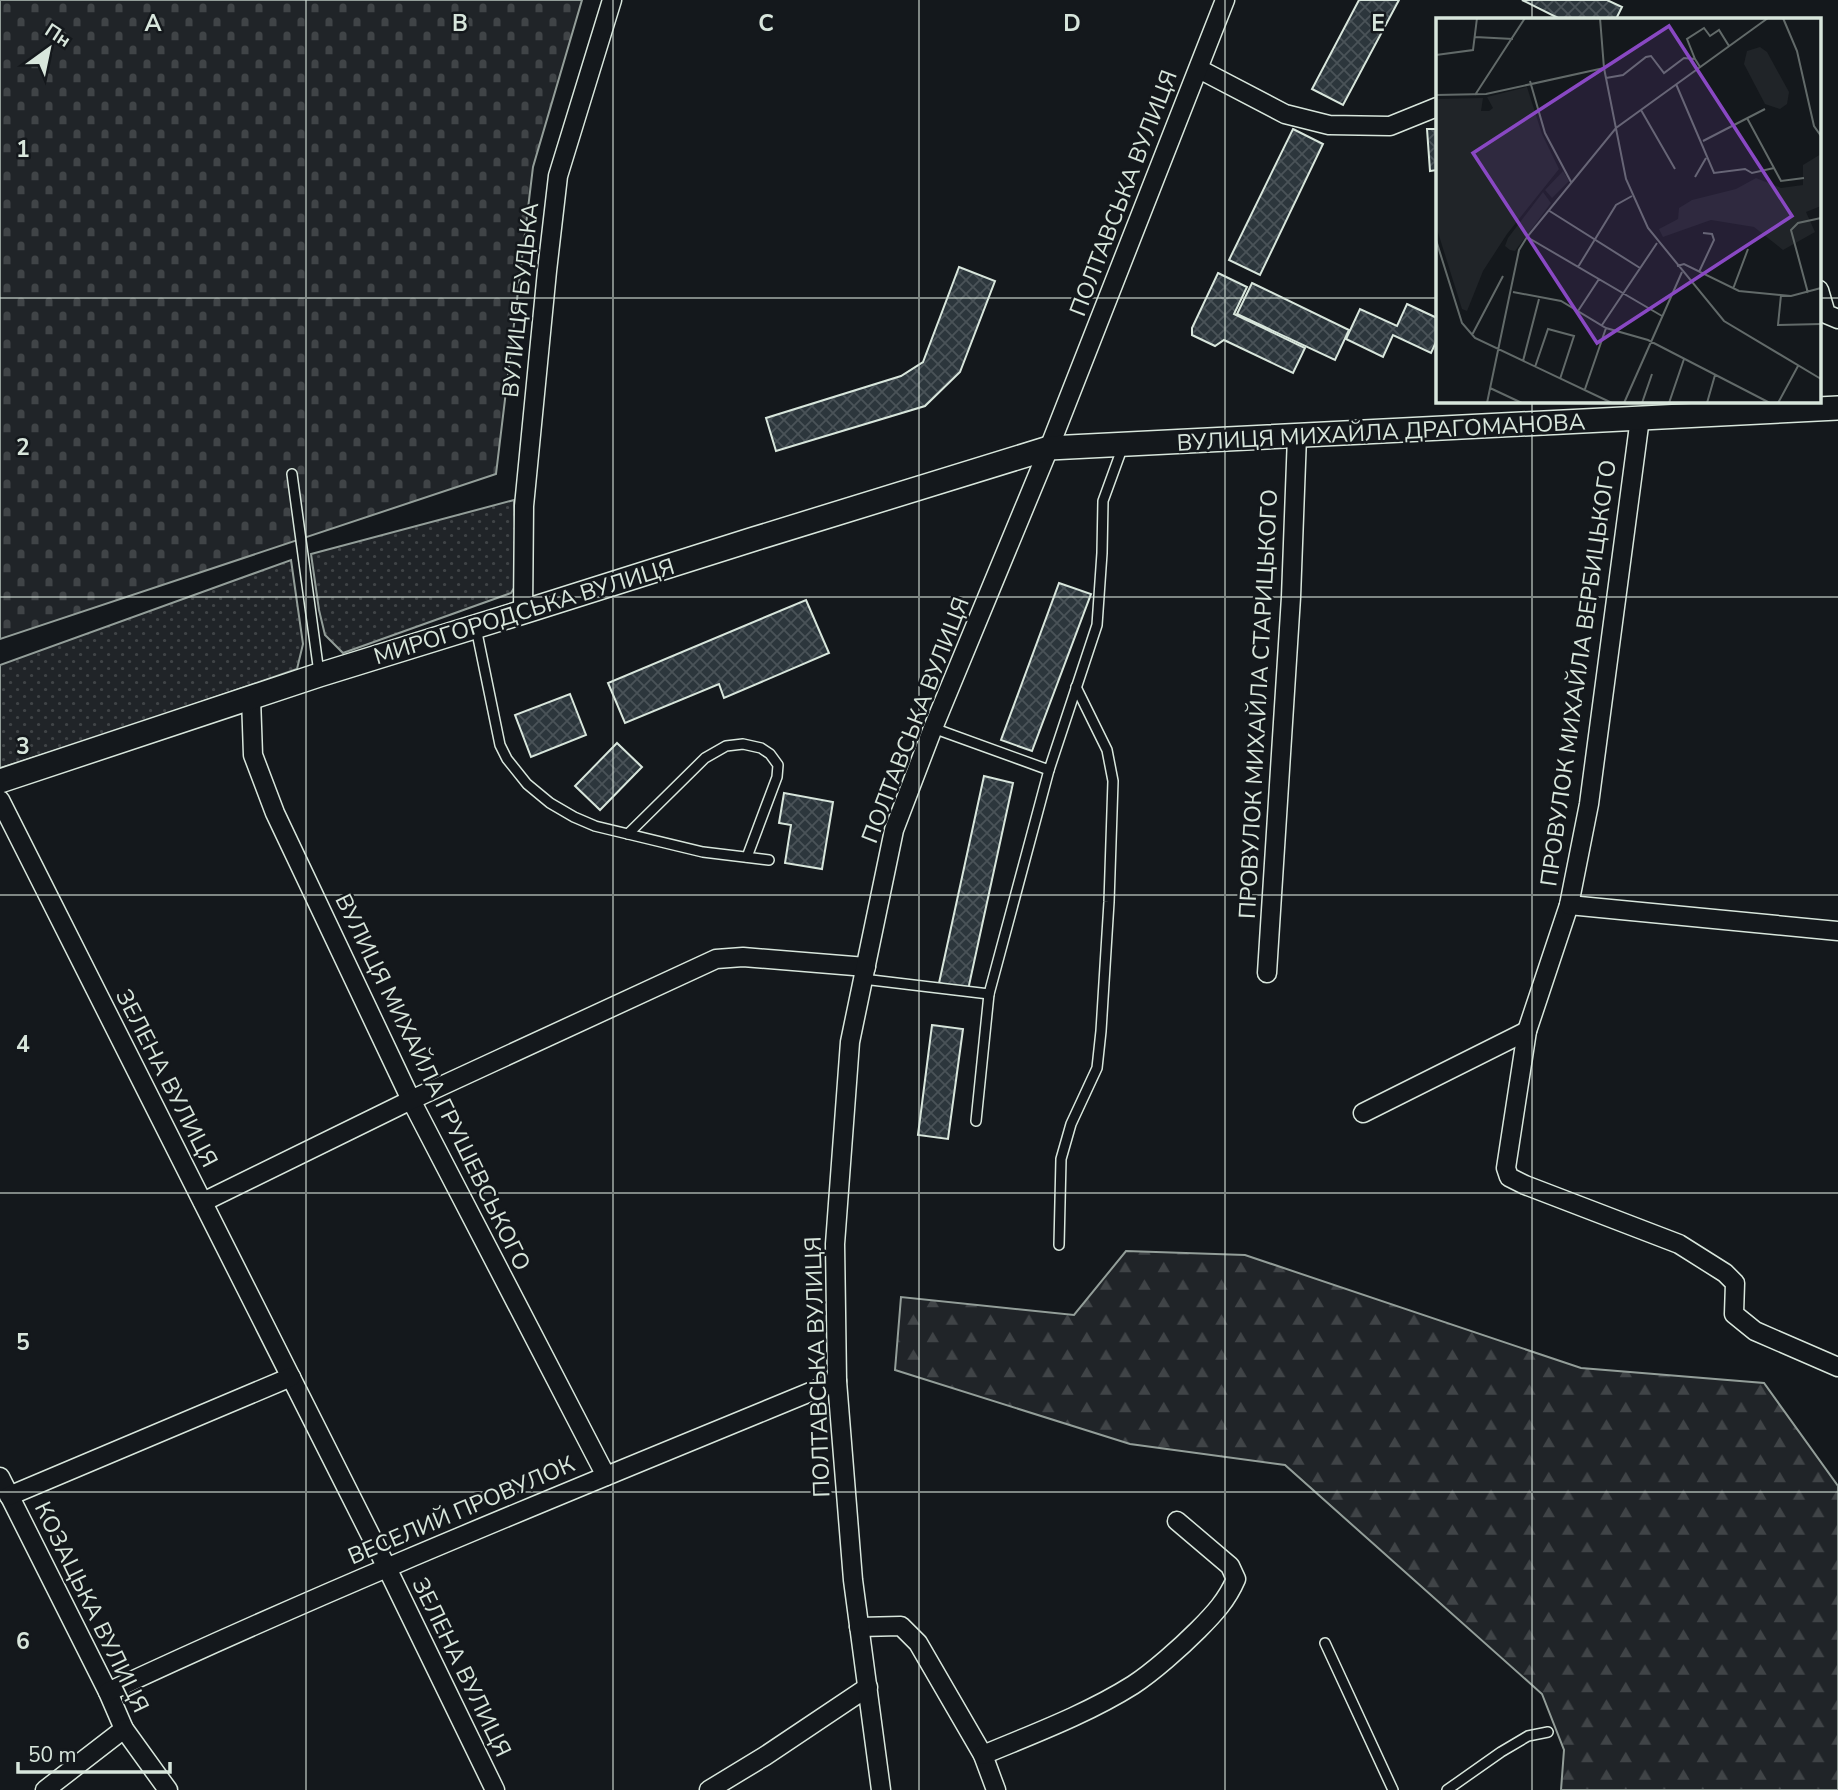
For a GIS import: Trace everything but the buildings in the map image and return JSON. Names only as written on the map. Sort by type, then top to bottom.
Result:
[{"type":"street","name":"ВУЛИЦЯ БУДЬКА","points":[[523,612],[524,506],[558,176],[612,0]]},
{"type":"street","name":"ПОЛТАВСЬКА ВУЛИЦЯ","points":[[881,1790],[853,1580],[838,1381],[835,1244],[850,1042],[894,830],[1226,0]]},
{"type":"street","points":[[1199,69],[1285,114],[1329,125],[1390,127],[1436,107]]},
{"type":"street","points":[[1820,293],[1826,314],[1838,318]]},
{"type":"street","name":"ВУЛИЦЯ МИХАЙЛА ДРАГОМАНОВА","points":[[1049,448],[1838,408]]},
{"type":"street","name":"ПРОВУЛОК МИХАЙЛА ВЕРБИЦЬКОГО","points":[[1640,418],[1589,804],[1569,905],[1527,1031],[1506,1168],[1509,1177],[1525,1185],[1679,1244],[1725,1273],[1735,1283],[1734,1314],[1755,1331],[1838,1367]]},
{"type":"street","name":"ПРОВУЛОК МИХАЙЛА СТАРИЦЬКОГО","points":[[1267,973],[1291,597],[1297,436]]},
{"type":"street","name":"МИРОГОРОДСЬКА ВУЛИЦЯ","points":[[0,781],[319,675],[1049,448]]},
{"type":"street","name":"ВУЛИЦЯ МИХАЙЛА ГРУШЕВСЬКОГО","points":[[251,698],[253,755],[275,813],[411,1101],[606,1476]]},
{"type":"street","name":"ЗЕЛЕНА ВУЛИЦЯ","points":[[0,800],[387,1568],[495,1790]]},
{"type":"street","points":[[1569,905],[1838,931]]},
{"type":"street","points":[[203,1202],[411,1101],[716,959],[743,957],[864,973]]},
{"type":"street","points":[[1363,1114],[1527,1031]]},
{"type":"street","points":[[9,1496],[291,1377]]},
{"type":"street","name":"ВЕСЕЛИЙ ПРОВУЛОК","points":[[108,1692],[387,1568],[838,1381]]},
{"type":"street","name":"КОЗАЦЬКА ВУЛИЦЯ","points":[[0,1477],[124,1729],[168,1790]]},
{"type":"street","points":[[983,1755],[1083,1711],[1134,1684],[1187,1641],[1218,1609],[1229,1595],[1236,1579],[1230,1566],[1177,1521]]},
{"type":"street","points":[[859,1627],[901,1626],[918,1643],[983,1755],[996,1790]]},
{"type":"street","points":[[709,1790],[868,1687]]},
{"type":"street","points":[[45,1790],[124,1729]]},
{"type":"lane","points":[[976,1121],[989,995],[1049,770],[1097,625],[1103,501],[1123,444]]},
{"type":"lane","points":[[292,474],[319,675]]},
{"type":"lane","points":[[476,627],[500,745],[507,759],[527,783],[550,803],[594,826],[703,852],[769,860]]},
{"type":"lane","points":[[1059,1245],[1061,1159],[1071,1124],[1097,1068],[1108,928],[1113,781],[1107,750],[1076,687]]},
{"type":"lane","points":[[933,729],[1049,770]]},
{"type":"lane","points":[[628,834],[705,758],[726,746],[743,744],[761,748],[770,754],[778,765],[777,777],[747,857]]},
{"type":"lane","points":[[864,973],[989,995]]},
{"type":"lane","points":[[1325,1643],[1393,1790]]},
{"type":"lane","points":[[1447,1790],[1528,1736],[1548,1732]]},
{"type":"green space","points":[[0,0],[582,0],[533,167],[496,474],[0,639]]},
{"type":"green space","points":[[514,500],[517,583],[511,593],[343,653],[325,635],[311,554]]},
{"type":"green space","points":[[291,560],[303,644],[297,669],[0,768],[0,665]]},
{"type":"green space","points":[[1126,1251],[1245,1255],[1581,1368],[1764,1383],[1838,1486],[1838,1790],[1561,1790],[1564,1750],[1542,1694],[1285,1465],[1130,1444],[895,1370],[901,1297],[1074,1315]]}]
